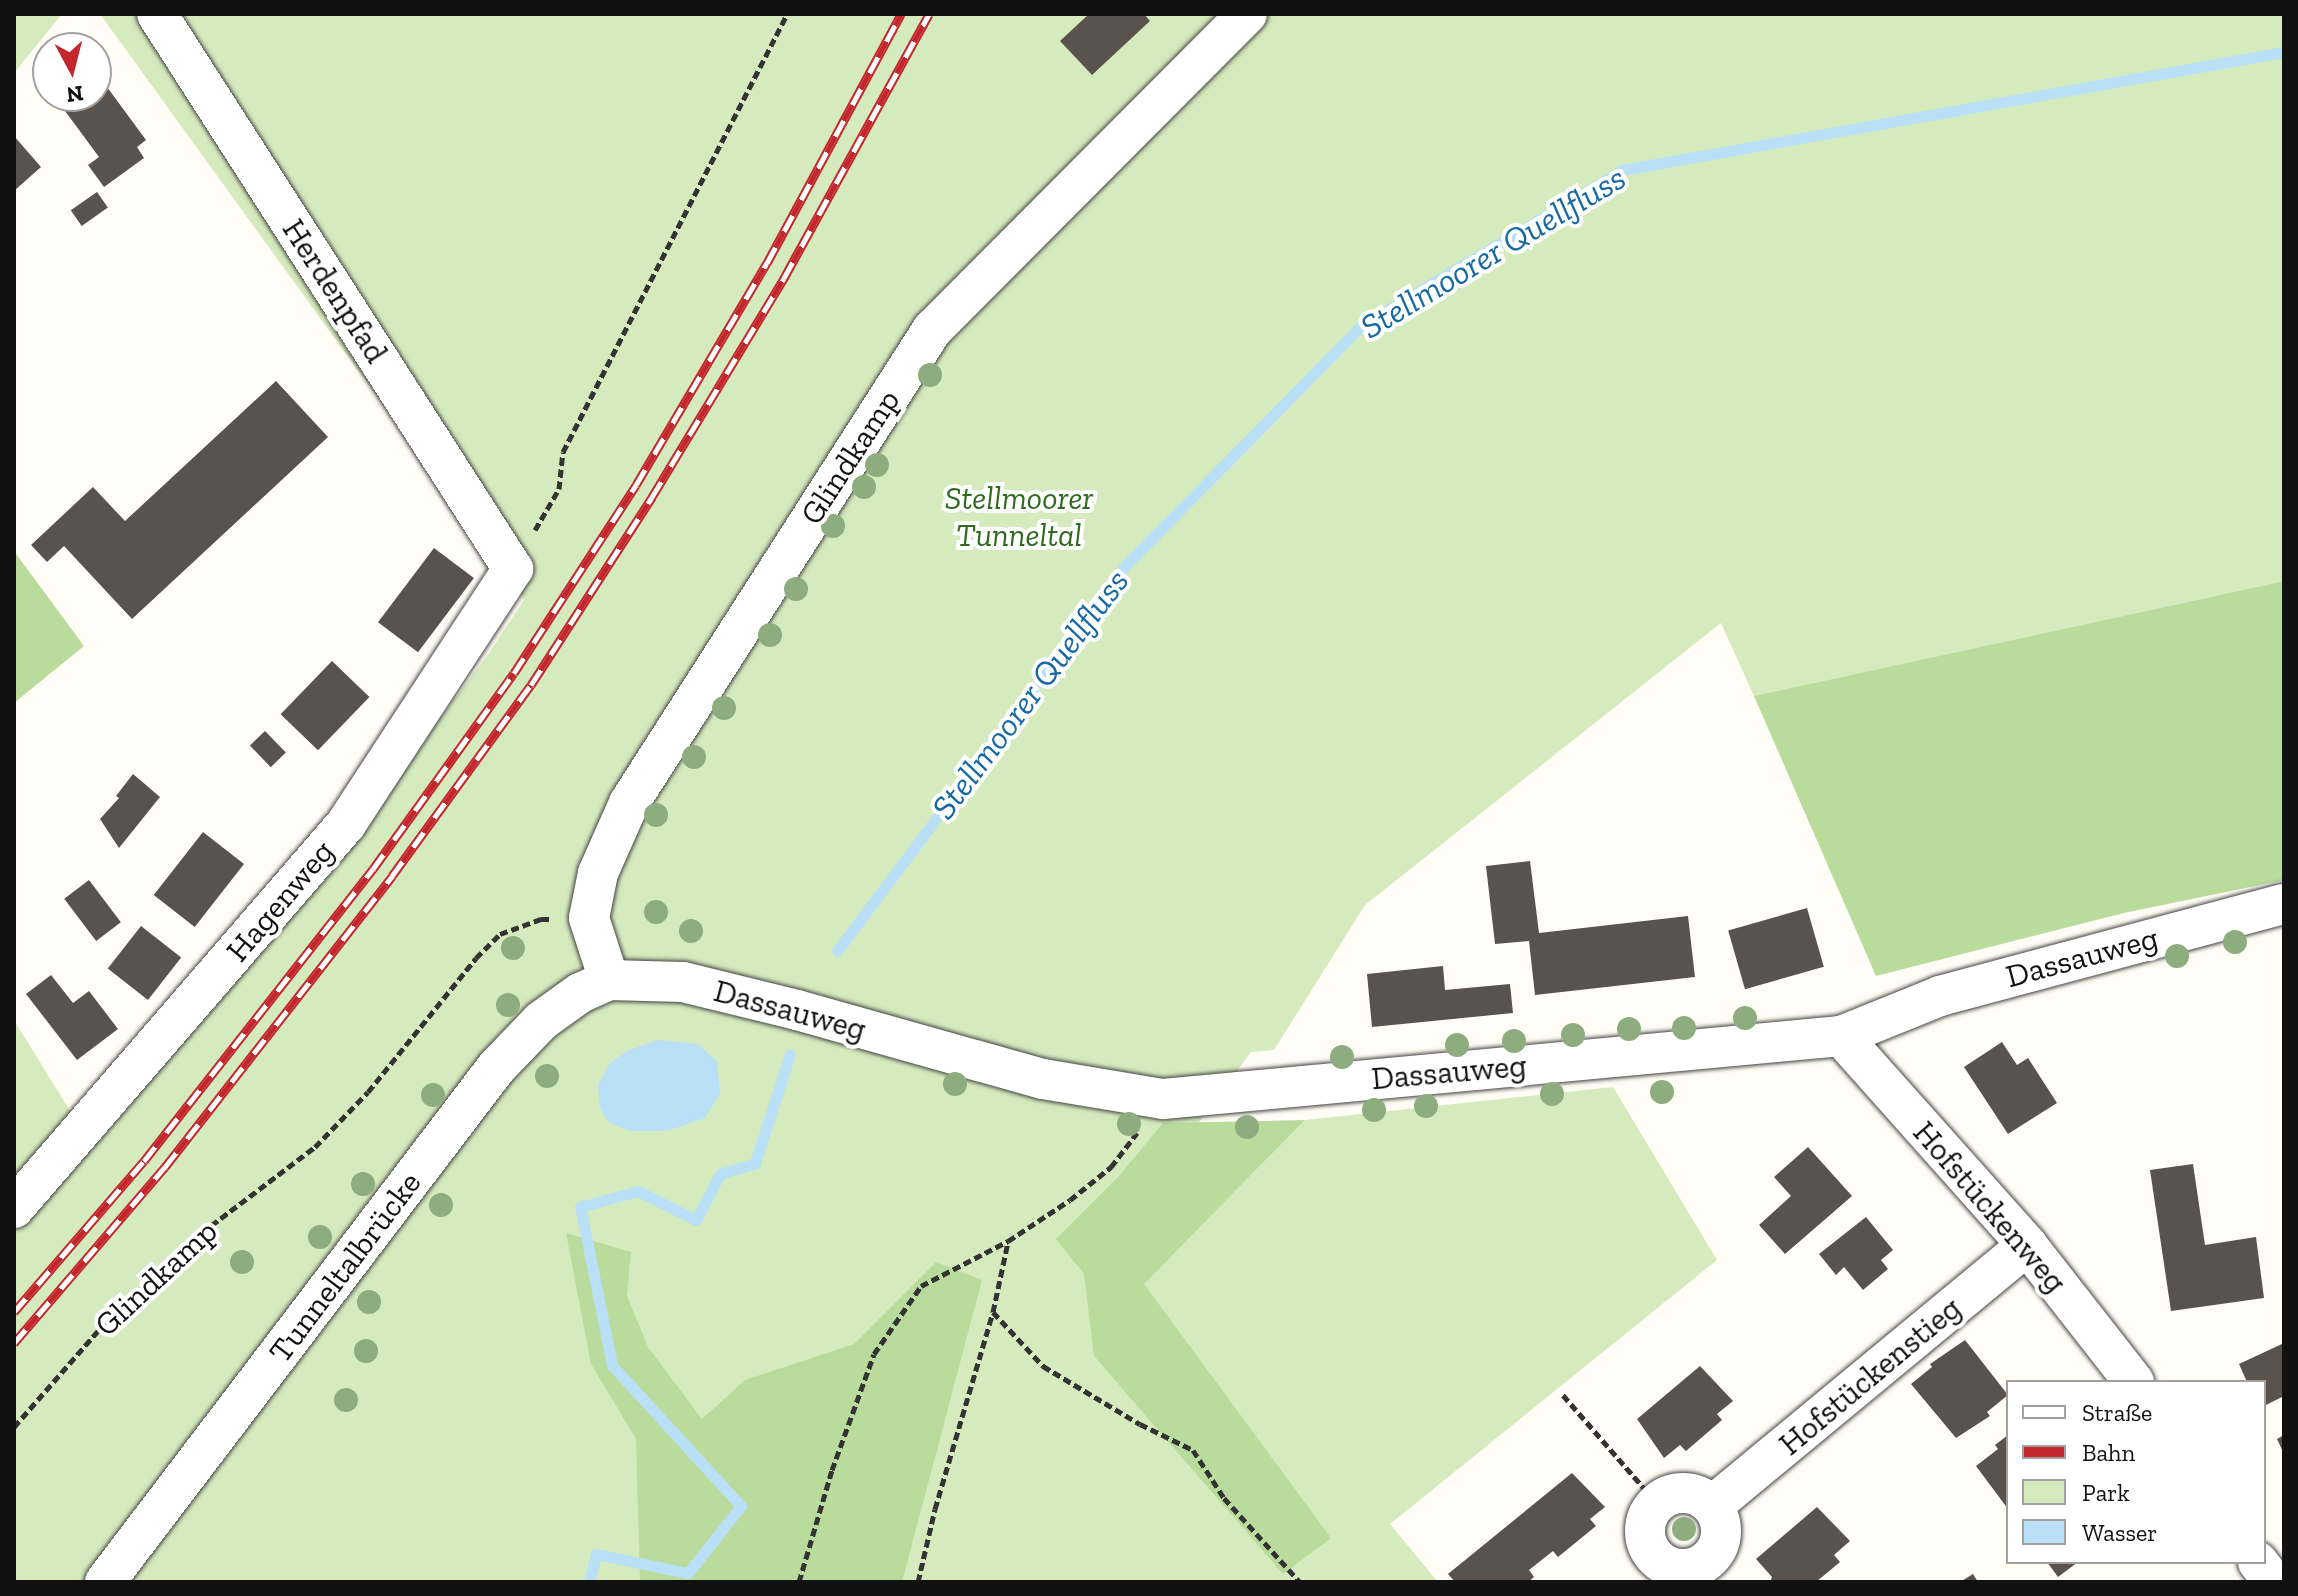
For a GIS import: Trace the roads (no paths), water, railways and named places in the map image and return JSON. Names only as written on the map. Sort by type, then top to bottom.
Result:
[{"type":"street","name":"Herdenpfad","points":[[157,14],[513,569]]},
{"type":"street","name":"Glindkamp","points":[[609,980],[589,918],[598,873],[629,803],[932,330],[1247,14]]},
{"type":"street","name":"Hagenweg","points":[[14,1208],[346,824],[513,569]]},
{"type":"street","name":"Dassauweg","points":[[609,980],[683,982],[797,1010],[1043,1079],[1163,1099],[1841,1036],[1940,996],[2284,904]]},
{"type":"street","name":"Tunneltalbrücke","points":[[105,1582],[496,1068],[541,1021],[580,993],[609,980]]},
{"type":"street","name":"Hofstückenweg","points":[[1841,1036],[2027,1245],[2132,1380]]},
{"type":"street","name":"Hofstückenstieg","points":[[1712,1506],[2027,1245]]},
{"type":"street","points":[[1681,1493],[1698,1496],[1712,1506],[1721,1531],[1724,1569],[1699,1566],[1682,1569],[1659,1561],[1649,1549],[1645,1535],[1646,1521],[1657,1503],[1681,1493]]},
{"type":"street","points":[[2260,1564],[2273,1582]]},
{"type":"water","points":[[658,1040],[697,1044],[717,1061],[720,1094],[705,1118],[667,1131],[630,1131],[608,1122],[600,1108],[598,1085],[610,1063],[629,1050]]},
{"type":"waterway","name":"Stellmoorer Quellfluss","points":[[837,951],[1124,567],[1362,325],[1622,170],[2284,52]]},
{"type":"waterway","name":"Stellmoorer Quellfluss","points":[[589,1582],[596,1554],[688,1573],[741,1506],[612,1365],[580,1207],[638,1191],[696,1220],[720,1174],[755,1163],[790,1054]]},
{"type":"railway","points":[[14,1312],[144,1161],[373,869],[514,673],[636,485],[767,263],[901,14]]},
{"type":"railway","points":[[14,1343],[165,1167],[392,876],[531,685],[652,497],[784,278],[929,14]]},
{"type":"park label","name":"Stellmoorer Tunneltal","points":[[1019,518]]}]
